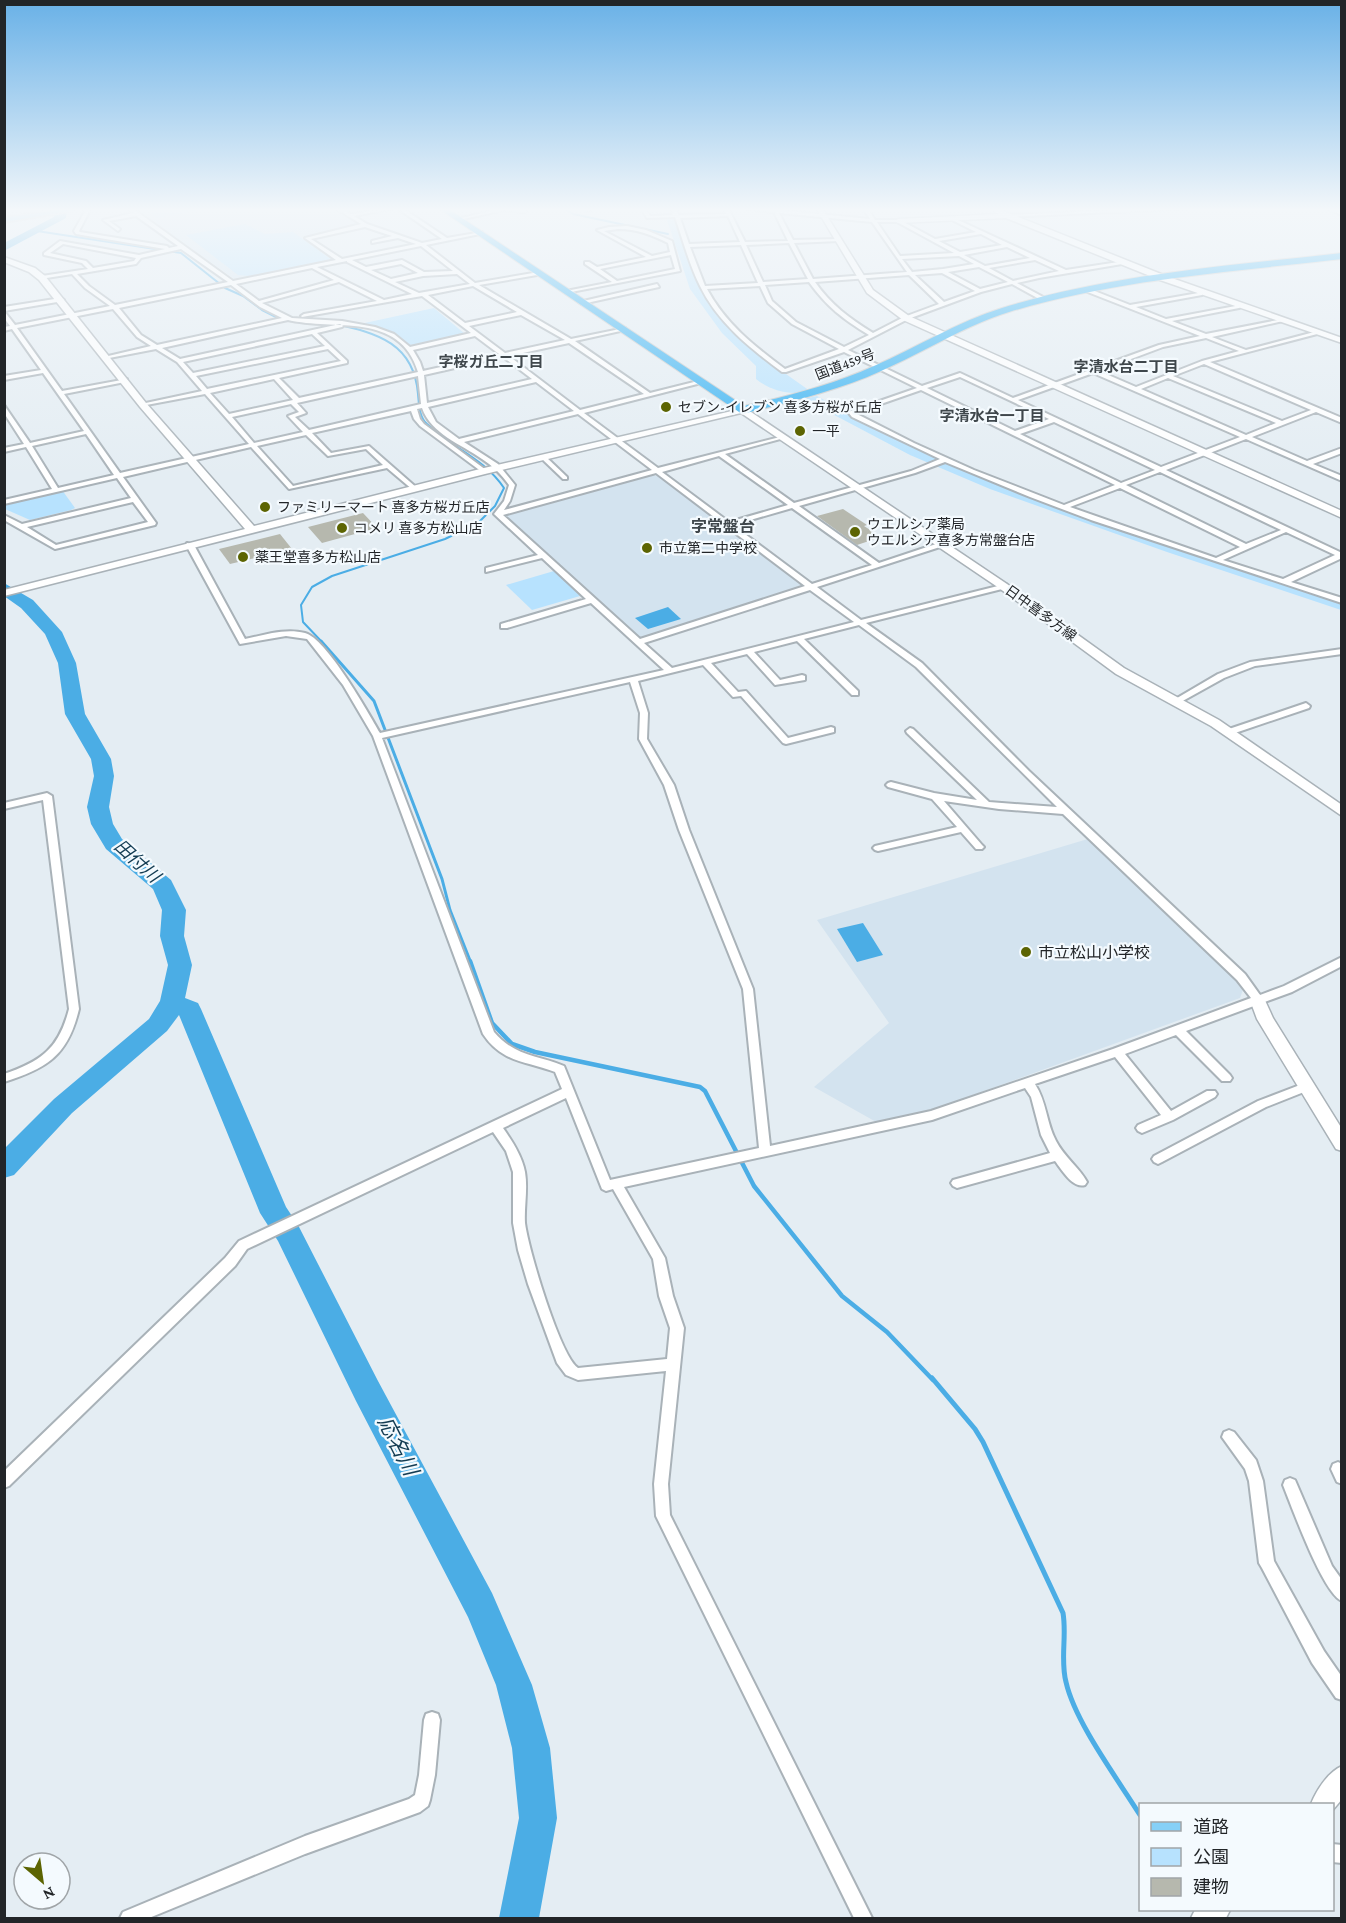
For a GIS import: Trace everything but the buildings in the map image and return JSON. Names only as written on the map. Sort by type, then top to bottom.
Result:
[{"type":"highway","points":[[576,298],[742,410]]},
{"type":"highway","name":"国道459号","points":[[742,410],[824,388],[879,368],[943,336],[1002,311],[1049,298]]},
{"type":"street","points":[[102,298],[116,308],[139,336],[179,361],[291,488],[387,466]]},
{"type":"street","points":[[4,329],[166,298]]},
{"type":"street","points":[[251,298],[288,319],[363,326],[388,334],[409,348],[416,357],[425,405],[435,424],[499,468],[512,485],[507,501],[498,514]]},
{"type":"street","points":[[258,303],[277,298]]},
{"type":"street","points":[[375,298],[382,301]]},
{"type":"street","points":[[106,358],[400,298]]},
{"type":"street","points":[[425,298],[918,665],[1066,811],[1241,977],[1258,1000],[1266,1020],[1341,1144]]},
{"type":"street","points":[[497,298],[571,341],[648,394]]},
{"type":"street","points":[[582,302],[602,298]]},
{"type":"street","points":[[710,298],[721,315],[742,337],[784,371],[843,350],[906,318],[960,298]]},
{"type":"street","points":[[768,298],[785,316],[843,350],[1246,547]]},
{"type":"street","points":[[824,298],[846,319],[873,335]]},
{"type":"street","points":[[877,298],[906,318],[943,336],[1341,515]]},
{"type":"street","points":[[934,298],[943,304]]},
{"type":"street","points":[[1108,298],[1244,351]]},
{"type":"street","points":[[1131,306],[1176,298]]},
{"type":"street","points":[[1215,298],[1341,342]]},
{"type":"street","points":[[4,517],[24,526],[55,547],[152,523],[4,311],[61,300],[143,405],[252,530]]},
{"type":"street","points":[[1167,320],[1239,306]]},
{"type":"street","points":[[464,325],[522,313]]},
{"type":"street","points":[[1012,400],[1161,346],[1281,320]]},
{"type":"street","points":[[179,361],[340,326],[278,322]]},
{"type":"street","points":[[227,417],[506,357],[623,329]]},
{"type":"street","points":[[143,405],[345,362],[314,333]]},
{"type":"street","points":[[1135,389],[1204,362],[1318,333]]},
{"type":"street","points":[[409,348],[476,334]]},
{"type":"street","points":[[192,375],[328,347]]},
{"type":"street","points":[[1204,362],[1341,421]]},
{"type":"street","points":[[4,378],[44,370]]},
{"type":"street","points":[[1095,371],[1341,479]]},
{"type":"street","points":[[1341,555],[960,375],[851,412],[854,416],[907,444],[1064,507],[1341,601]]},
{"type":"street","points":[[1168,376],[1282,423]]},
{"type":"street","points":[[275,377],[303,413],[291,416],[330,455],[367,447],[415,489]]},
{"type":"street","points":[[61,393],[125,380]]},
{"type":"street","points":[[4,502],[536,380]]},
{"type":"street","points":[[459,441],[702,382]]},
{"type":"street","points":[[4,407],[56,490]]},
{"type":"street","points":[[412,408],[422,425],[484,471]]},
{"type":"street","points":[[4,592],[484,471],[742,410]]},
{"type":"street","name":"日中喜多方線","points":[[742,410],[1003,586],[1120,671],[1229,732],[1341,812]]},
{"type":"street","points":[[1064,507],[1316,410]]},
{"type":"street","points":[[1012,434],[1053,420]]},
{"type":"street","points":[[4,450],[89,432]]},
{"type":"street","points":[[498,514],[782,437]]},
{"type":"street","points":[[1307,464],[1341,450]]},
{"type":"street","points":[[720,454],[877,565]]},
{"type":"street","points":[[543,457],[565,477]]},
{"type":"street","points":[[728,524],[944,460]]},
{"type":"street","points":[[24,526],[136,499]]},
{"type":"street","points":[[498,514],[670,671]]},
{"type":"street","points":[[1219,559],[1286,530]]},
{"type":"street","points":[[638,642],[942,544]]},
{"type":"street","points":[[190,546],[243,642],[294,633],[310,638],[347,684],[376,736],[489,1034],[505,1051],[514,1056],[560,1069],[606,1186],[932,1115],[1117,1052],[1288,989],[1341,961]]},
{"type":"street","points":[[1284,582],[1341,555]]},
{"type":"street","points":[[489,570],[542,556]]},
{"type":"street","points":[[376,736],[670,671],[1003,586]]},
{"type":"street","points":[[504,626],[591,600]]},
{"type":"street","points":[[798,638],[855,693]]},
{"type":"street","points":[[749,651],[778,683],[802,678]]},
{"type":"street","points":[[1176,701],[1221,676],[1253,664],[1341,651]]},
{"type":"street","points":[[705,662],[736,695],[743,693],[786,741],[831,730]]},
{"type":"street","points":[[633,679],[644,713],[643,739],[669,785],[684,830],[748,989],[765,1152]]},
{"type":"street","points":[[1229,732],[1306,706]]},
{"type":"street","points":[[910,731],[986,804]]},
{"type":"street","points":[[891,785],[935,796],[986,804],[1066,811]]},
{"type":"street","points":[[4,806],[46,796],[74,1009],[70,1029],[57,1052],[27,1071],[4,1078]]},
{"type":"street","points":[[935,796],[979,847]]},
{"type":"street","points":[[878,848],[963,829]]},
{"type":"street","points":[[1177,1029],[1226,1078]]},
{"type":"street","points":[[1117,1052],[1169,1117]]},
{"type":"street","points":[[1027,1082],[1035,1090],[1044,1128],[1058,1155],[1081,1182]]},
{"type":"street","points":[[1158,1159],[1262,1104],[1305,1087]]},
{"type":"street","points":[[4,1481],[230,1262],[243,1245],[569,1091]]},
{"type":"street","points":[[1142,1128],[1169,1117],[1210,1094]]},
{"type":"street","points":[[495,1126],[511,1149],[519,1172],[519,1223],[524,1250],[534,1284],[566,1365],[578,1374],[674,1364]]},
{"type":"street","points":[[957,1183],[1058,1155]]},
{"type":"street","points":[[616,1184],[659,1258],[666,1296],[677,1328],[661,1484],[663,1516],[863,1918]]},
{"type":"street","points":[[1229,1437],[1251,1465],[1254,1473],[1267,1563],[1318,1657],[1341,1692]]},
{"type":"street","points":[[1290,1485],[1328,1571],[1341,1594]]},
{"type":"street","points":[[129,1918],[305,1845],[414,1806],[422,1800],[427,1775],[432,1720]]},
{"type":"street","points":[[1324,1803],[1341,1778]]},
{"type":"shaded area","name":"市立第二中学校","points":[[649,475],[659,476],[803,583],[800,587],[643,638],[636,637],[503,517],[505,514]]},
{"type":"shaded area","name":"市立松山小学校","points":[[1091,838],[1245,984],[1240,998],[918,1115],[878,1123],[814,1087],[889,1023],[817,920]]},
{"type":"green space","points":[[696,298],[709,298],[744,341],[810,391],[796,393],[768,387],[756,379],[756,366],[722,333]]},
{"type":"green space","points":[[434,308],[465,334],[411,345],[377,327],[360,324]]},
{"type":"green space","points":[[817,396],[879,430],[1008,487],[1140,536],[1341,603],[1341,610],[1167,552],[990,489],[910,455],[804,399]]},
{"type":"green space","points":[[62,490],[75,508],[30,520],[5,509],[4,503]]},
{"type":"green space","points":[[554,571],[580,596],[532,610],[506,585]]},
{"type":"water","points":[[668,607],[681,619],[648,629],[635,618]]},
{"type":"water","points":[[863,923],[883,955],[857,962],[837,929]]},
{"type":"waterway","points":[[245,298],[278,318],[300,322]]},
{"type":"waterway","points":[[322,642],[303,622],[301,605],[312,587],[332,576],[445,539],[478,523],[495,506],[504,488],[487,469],[424,421],[415,377],[401,352],[379,337],[335,324]]},
{"type":"waterway","name":"田付川","points":[[4,588],[27,604],[53,632],[67,663],[75,714],[101,759],[104,776],[98,807],[102,824],[114,844],[163,885],[174,910],[172,936],[180,965],[172,1002]]},
{"type":"waterway","points":[[321,641],[374,701],[442,879],[450,910],[471,963]]},
{"type":"waterway","points":[[470,961],[492,1023],[512,1044],[535,1052],[700,1087],[705,1091],[754,1186],[842,1296],[887,1332],[933,1380]]},
{"type":"waterway","name":"田付川","points":[[4,1167],[63,1106],[158,1025],[172,1002]]},
{"type":"waterway","name":"応名川","points":[[172,1002],[189,1009],[274,1213],[288,1233],[367,1391],[480,1605],[514,1685],[531,1748],[538,1818],[519,1918]]},
{"type":"waterway","points":[[932,1378],[975,1429],[983,1442],[1063,1613],[1064,1674],[1071,1698],[1087,1732],[1139,1813]]},
{"type":"place","name":"セブン-イレブン 喜多方桜が丘店","points":[[666,407]]},
{"type":"place","name":"一平","points":[[800,431]]},
{"type":"place","name":"ファミリーマート 喜多方桜ガ丘店","points":[[265,507]]},
{"type":"place","name":"コメリ 喜多方松山店","points":[[342,528]]},
{"type":"place","name":"ウエルシア薬局 ウエルシア喜多方常盤台店","points":[[855,532]]},
{"type":"place","name":"市立第二中学校","points":[[647,548]]},
{"type":"place","name":"薬王堂喜多方松山店","points":[[243,557]]},
{"type":"place","name":"市立松山小学校","points":[[1026,952]]},
{"type":"district","name":"字桜ガ丘二丁目","points":[[491,362]]},
{"type":"district","name":"字清水台二丁目","points":[[1126,367]]},
{"type":"district","name":"字清水台一丁目","points":[[992,416]]},
{"type":"district","name":"字常盤台","points":[[723,526]]}]
